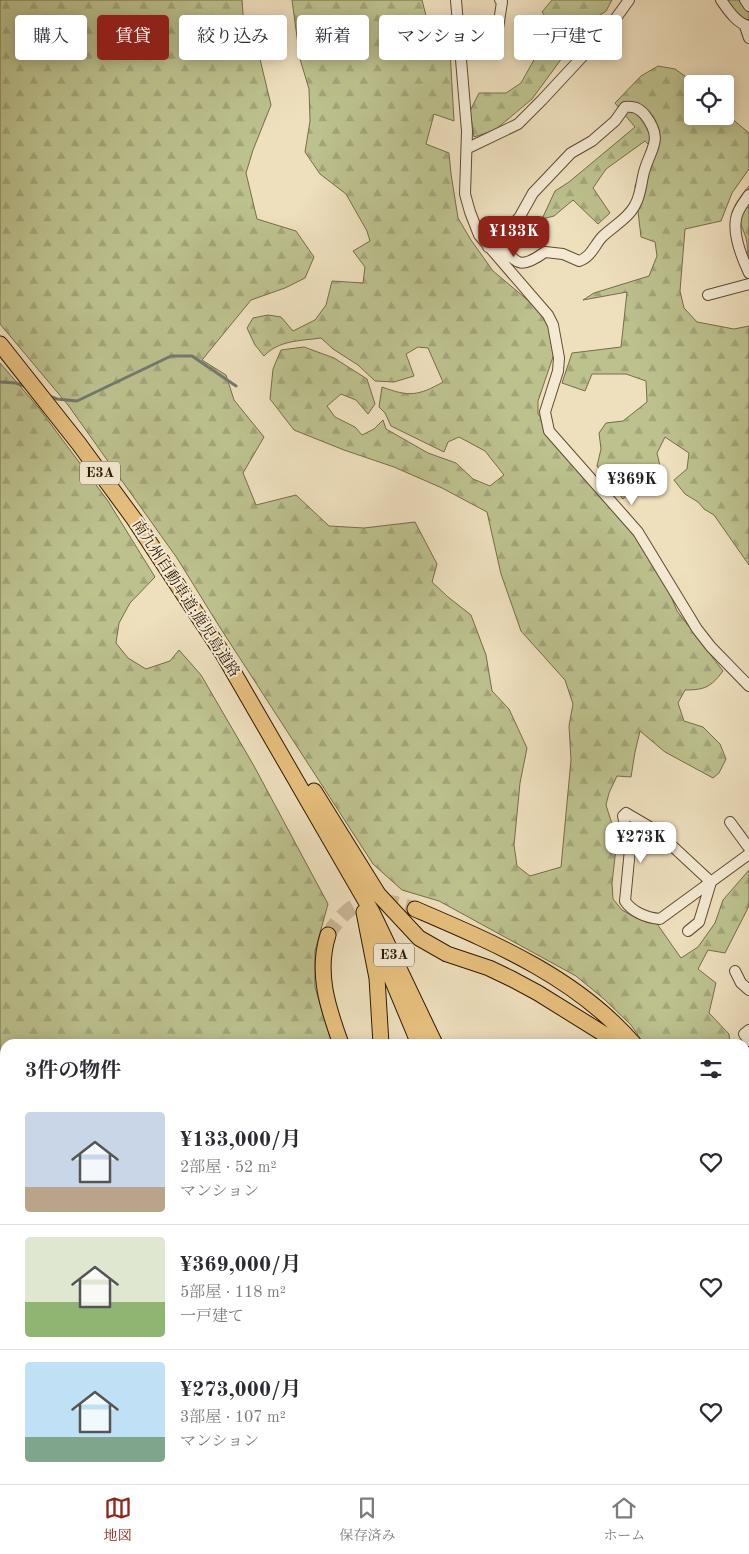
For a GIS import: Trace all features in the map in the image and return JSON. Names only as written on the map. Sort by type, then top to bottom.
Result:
[{"type":"highway","name":"南九州自動車道;鹿児島道路","points":[[0,344],[79,444],[134,519],[223,654],[348,869],[399,966],[433,1039]]},
{"type":"highway","points":[[223,654],[287,749],[378,894],[409,928],[430,945],[447,954],[489,968],[538,993],[612,1039]]},
{"type":"highway","name":"南九州自動車道;鹿児島道路","points":[[348,869],[417,1039]]},
{"type":"highway","points":[[415,909],[469,932],[532,963],[561,980],[616,1023],[630,1039]]},
{"type":"highway","points":[[364,912],[377,978],[381,1039]]},
{"type":"highway","points":[[328,935],[323,950],[324,987],[340,1039]]},
{"type":"street","points":[[456,0],[468,148],[465,194],[479,236],[518,263],[526,264],[545,252],[563,254],[579,261],[587,258],[602,238],[634,208],[639,198],[655,136],[652,125],[642,111],[633,106],[625,106],[615,121],[592,141],[571,153],[533,193],[520,218],[491,244]]},
{"type":"street","points":[[468,148],[518,124],[608,29],[629,0]]},
{"type":"street","points":[[722,0],[731,14],[747,26],[749,38]]},
{"type":"street","points":[[745,0],[749,6]]},
{"type":"street","points":[[500,15],[502,1]]},
{"type":"street","points":[[749,195],[740,207],[736,219],[738,242],[749,273]]},
{"type":"street","points":[[738,242],[745,245],[749,251]]},
{"type":"street","points":[[491,244],[554,325],[560,358],[558,371],[545,412],[549,432],[638,532],[697,629],[711,647],[749,686]]},
{"type":"street","points":[[708,295],[749,284]]},
{"type":"street","points":[[711,882],[655,830],[626,813],[623,816],[630,849],[625,901],[629,906],[650,918],[660,919],[711,882],[749,854]]},
{"type":"street","points":[[730,822],[749,848]]},
{"type":"street","points":[[688,931],[699,922],[711,882]]},
{"type":"street","points":[[734,971],[741,983],[749,990]]},
{"type":"street","points":[[748,1039],[744,1034],[749,1030]]},
{"type":"green space","points":[[0,0],[242,0],[243,15],[179,15],[179,60],[260,60],[271,105],[246,173],[257,219],[296,231],[314,257],[305,278],[285,288],[251,300],[202,360],[226,375],[234,400],[264,437],[243,473],[256,505],[296,495],[329,526],[364,528],[415,522],[437,564],[432,582],[471,615],[486,655],[492,691],[509,709],[527,748],[520,783],[514,845],[517,866],[530,876],[561,867],[571,760],[569,726],[573,704],[565,680],[521,631],[501,574],[487,512],[442,488],[394,467],[294,430],[270,399],[273,369],[281,350],[304,347],[334,358],[367,379],[375,404],[368,414],[356,400],[341,394],[327,406],[335,417],[355,427],[362,435],[374,429],[383,420],[386,429],[428,453],[456,463],[473,479],[490,486],[504,475],[485,451],[459,437],[448,442],[444,452],[391,426],[385,413],[379,407],[382,387],[413,394],[443,382],[428,348],[418,347],[406,354],[414,376],[394,382],[375,381],[358,365],[333,349],[321,338],[283,344],[264,356],[255,345],[247,328],[253,318],[268,315],[281,317],[293,331],[315,320],[326,305],[332,281],[363,283],[365,267],[353,251],[370,241],[367,231],[346,194],[320,174],[305,152],[310,121],[309,89],[300,60],[369,60],[369,15],[297,15],[297,37],[292,0],[422,0],[426,15],[379,15],[379,60],[451,60],[454,121],[434,114],[426,144],[449,153],[458,218],[471,240],[493,271],[530,302],[547,321],[555,351],[538,401],[538,414],[580,465],[628,512],[651,548],[677,611],[723,671],[715,681],[703,688],[685,690],[678,703],[684,721],[703,727],[720,744],[726,759],[719,773],[713,778],[665,752],[640,731],[631,777],[617,776],[606,805],[617,840],[612,883],[613,899],[622,910],[636,918],[655,921],[681,958],[698,947],[715,923],[723,900],[749,870],[749,906],[725,953],[708,950],[698,969],[716,983],[709,1013],[729,1034],[730,1039],[641,1039],[631,1025],[576,976],[439,901],[402,890],[373,864],[177,558],[68,405],[0,324]]},
{"type":"green space","points":[[552,0],[612,0],[606,11],[600,15],[544,15],[542,12]]},
{"type":"green space","points":[[718,0],[749,0],[749,20],[742,18]]},
{"type":"green space","points":[[534,60],[561,60],[532,99],[495,130],[474,137],[470,111],[479,93],[506,93],[521,83]]},
{"type":"green space","points":[[658,66],[675,69],[684,75],[684,125],[734,125],[734,120],[749,133],[749,169],[732,193],[721,221],[685,229],[680,291],[684,308],[697,322],[734,329],[749,326],[749,565],[714,515],[685,494],[674,480],[687,469],[689,453],[665,437],[657,453],[660,466],[623,499],[597,466],[601,449],[599,433],[606,423],[623,421],[647,402],[646,381],[626,374],[592,374],[585,391],[562,383],[572,353],[621,347],[627,292],[583,300],[594,293],[649,276],[657,256],[655,242],[641,237],[635,186],[652,148],[645,141],[606,169],[593,188],[610,213],[598,224],[573,200],[554,216],[542,219],[555,191],[569,182],[635,127],[615,103],[641,76]]},
{"type":"green space","points":[[749,186],[749,261],[746,238],[737,211],[739,200]]},
{"type":"green space","points":[[0,363],[38,407],[108,501],[155,577],[130,603],[119,623],[116,643],[128,658],[146,669],[170,661],[179,650],[201,675],[254,766],[328,904],[315,951],[315,987],[331,1039],[0,1039]]},
{"type":"waterway","points":[[49,396],[57,399],[77,401],[171,356],[192,356],[236,386]]},
{"type":"waterway","points":[[0,382],[16,383],[27,387]]},
{"type":"tunnel","points":[[328,935],[346,912],[365,902],[387,902],[415,909]]}]
